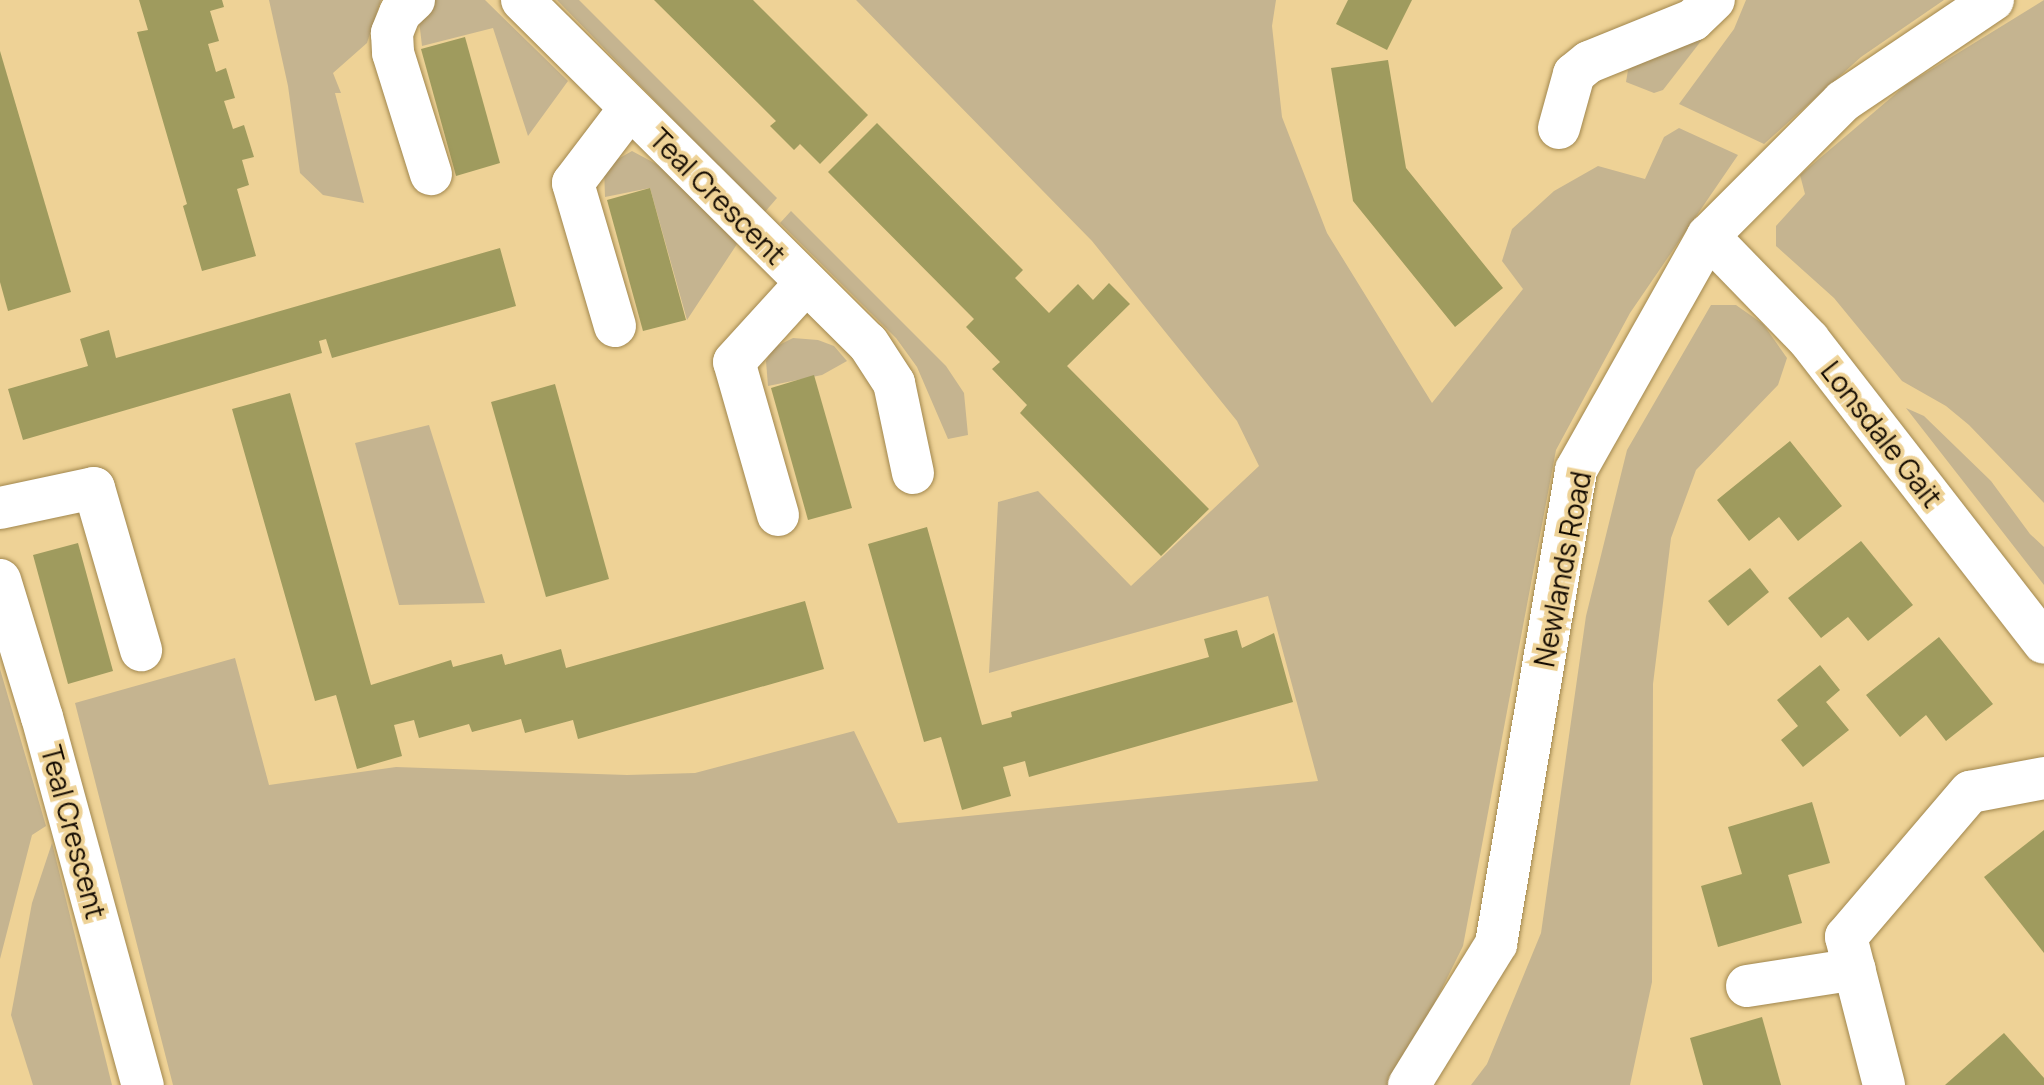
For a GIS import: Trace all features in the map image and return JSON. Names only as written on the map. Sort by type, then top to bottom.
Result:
[{"type":"street","points":[[414,0],[400,13],[392,33],[393,53],[431,174]]},
{"type":"street","name":"Teal Crescent","points":[[522,0],[868,343],[894,383],[913,473]]},
{"type":"street","points":[[1559,128],[1574,74],[1589,62],[1693,20],[1714,0]]},
{"type":"street","name":"Newlands Road","points":[[1409,1085],[1496,944],[1576,470],[1708,236],[1843,101],[1993,0]]},
{"type":"street","name":"Teal Crescent","points":[[615,326],[573,183],[630,108]]},
{"type":"street","name":"Lonsdale Gait","points":[[1708,236],[1809,340],[2044,643]]},
{"type":"street","name":"Teal Crescent","points":[[778,515],[734,362],[806,283]]},
{"type":"street","points":[[0,508],[94,488],[141,650]]},
{"type":"street","name":"Teal Crescent","points":[[0,580],[42,717],[143,1085]]},
{"type":"street","points":[[1884,1085],[1846,937],[1970,792],[2044,778]]},
{"type":"street","points":[[1747,986],[1855,969]]},
{"type":"shaded area","points":[[269,0],[381,0],[367,43],[333,73],[341,93],[335,93],[364,203],[323,195],[300,173],[288,86]]},
{"type":"shaded area","points":[[434,0],[485,0],[568,81],[528,136],[493,28],[422,46],[419,20]]},
{"type":"shaded area","points":[[557,0],[579,0],[777,198],[764,213]]},
{"type":"shaded area","points":[[856,0],[1276,0],[1272,26],[1282,117],[1327,233],[1432,403],[1523,289],[1502,261],[1512,229],[1554,191],[1598,166],[1645,179],[1664,137],[1679,128],[1738,155],[1630,313],[1556,450],[1463,946],[1402,1069],[1388,1085],[173,1085],[75,703],[235,658],[269,785],[396,767],[627,775],[695,773],[854,731],[898,823],[1318,781],[1268,596],[989,673],[998,502],[1038,491],[1131,586],[1259,466],[1237,421],[1092,241]]},
{"type":"shaded area","points":[[1746,0],[1944,0],[1861,57],[1764,144],[1679,104],[1734,29]]},
{"type":"shaded area","points":[[2044,0],[2044,503],[1969,425],[1946,406],[1902,381],[1834,298],[1776,246],[1776,226],[1805,194],[1800,175],[1906,85]]},
{"type":"shaded area","points":[[1708,32],[1663,90],[1654,93],[1626,82],[1628,70],[1641,60]]},
{"type":"shaded area","points":[[632,151],[660,166],[739,241],[687,320],[650,188],[605,197],[604,167]]},
{"type":"shaded area","points":[[791,211],[946,366],[964,393],[968,435],[948,439],[917,367],[896,338],[780,223]]},
{"type":"shaded area","points":[[1711,305],[1736,305],[1763,324],[1787,358],[1778,385],[1696,470],[1671,538],[1653,684],[1652,982],[1630,1085],[1471,1085],[1487,1064],[1541,933],[1586,616],[1627,450]]},
{"type":"shaded area","points":[[793,338],[818,340],[834,346],[847,361],[822,375],[768,386],[766,361],[773,348]]},
{"type":"shaded area","points":[[1906,408],[1924,416],[1991,481],[2030,534],[2044,547],[2044,585]]},
{"type":"shaded area","points":[[429,425],[485,603],[399,605],[355,443]]},
{"type":"shaded area","points":[[0,669],[46,826],[32,835],[0,959]]},
{"type":"shaded area","points":[[52,843],[112,1085],[33,1085],[11,1015],[32,903]]},
{"type":"building","points":[[139,0],[222,0],[224,7],[210,11],[219,41],[208,44],[216,72],[226,68],[235,98],[224,101],[233,129],[244,125],[254,157],[242,160],[249,185],[237,189],[256,256],[202,271],[183,206],[187,204],[137,32],[148,30]]},
{"type":"building","points":[[654,0],[753,0],[868,115],[820,164],[800,144],[794,150],[770,126],[776,121]]},
{"type":"building","points":[[1348,0],[1412,0],[1387,50],[1336,24]]},
{"type":"building","points":[[465,37],[500,163],[456,176],[421,49]]},
{"type":"building","points":[[0,51],[71,292],[8,311],[0,282]]},
{"type":"building","points":[[1388,60],[1406,168],[1503,288],[1455,327],[1353,201],[1331,68]]},
{"type":"building","points":[[877,123],[1023,270],[1015,278],[1049,313],[1078,284],[1093,300],[1109,283],[1130,304],[1067,366],[1209,509],[1161,556],[1020,413],[1027,405],[992,369],[1000,362],[966,327],[974,319],[828,172]]},
{"type":"building","points":[[650,188],[686,320],[643,331],[607,200]]},
{"type":"building","points":[[500,248],[516,306],[332,358],[326,339],[319,341],[322,353],[23,440],[8,389],[88,366],[80,339],[109,330],[116,358]]},
{"type":"building","points":[[814,375],[852,508],[808,520],[771,388]]},
{"type":"building","points":[[555,384],[609,579],[546,597],[491,402]]},
{"type":"building","points":[[290,393],[371,685],[451,660],[453,667],[502,654],[505,665],[561,649],[566,668],[805,601],[824,669],[578,739],[573,720],[525,733],[521,719],[472,732],[469,724],[419,738],[414,720],[394,725],[402,756],[357,769],[336,695],[315,701],[232,409]]},
{"type":"building","points":[[1790,441],[1842,506],[1798,541],[1779,517],[1749,541],[1717,500]]},
{"type":"building","points":[[927,527],[982,725],[1012,717],[1011,712],[1209,657],[1204,639],[1237,630],[1242,648],[1274,633],[1293,702],[1029,777],[1025,761],[1003,767],[1011,796],[962,810],[941,737],[924,742],[868,544]]},
{"type":"building","points":[[1861,541],[1913,605],[1868,641],[1848,617],[1821,638],[1788,598]]},
{"type":"building","points":[[78,543],[113,671],[68,684],[33,555]]},
{"type":"building","points":[[1750,568],[1769,592],[1728,626],[1708,601]]},
{"type":"building","points":[[1939,637],[1993,704],[1946,741],[1926,715],[1900,737],[1866,695]]},
{"type":"building","points":[[1820,665],[1840,690],[1826,702],[1849,730],[1803,767],[1781,740],[1798,726],[1777,700]]},
{"type":"building","points":[[1812,802],[1830,863],[1788,875],[1802,923],[1718,947],[1701,886],[1742,874],[1728,827]]},
{"type":"building","points":[[2044,830],[2044,953],[1984,877]]},
{"type":"building","points":[[1762,1017],[1781,1085],[1703,1085],[1690,1038]]},
{"type":"building","points":[[2004,1033],[2044,1078],[2044,1085],[1945,1085]]}]
